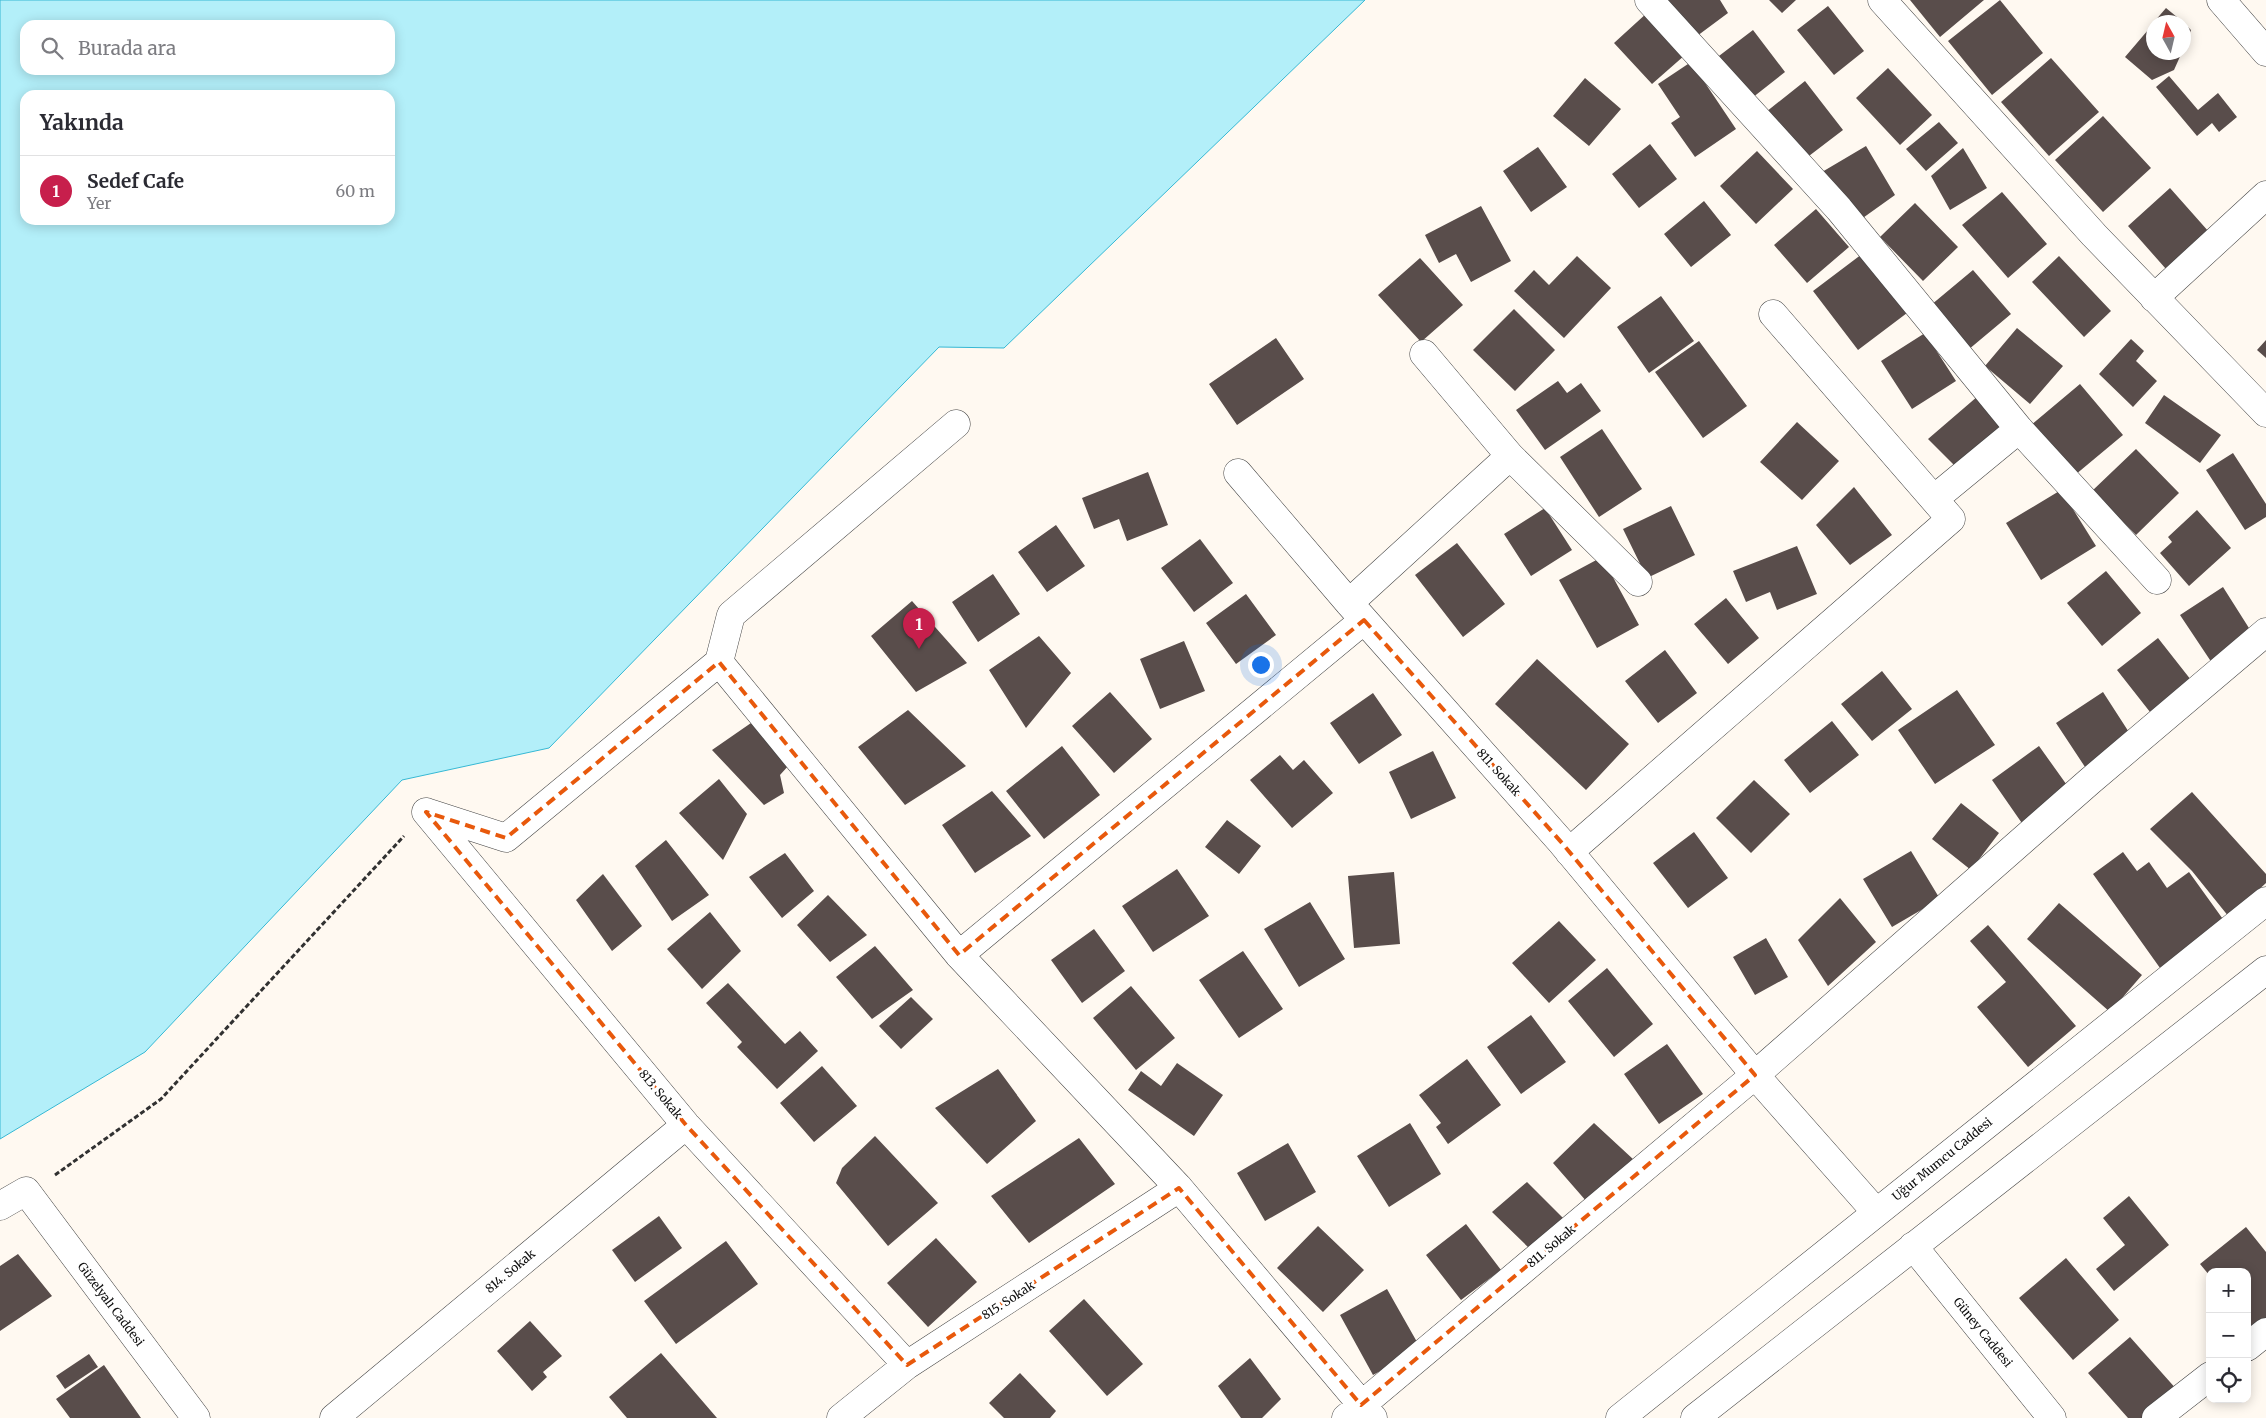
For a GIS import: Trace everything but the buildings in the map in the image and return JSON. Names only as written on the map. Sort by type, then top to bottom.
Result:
[{"type":"street","points":[[1649,0],[1839,209],[2019,429],[2157,580]]},
{"type":"street","points":[[1882,0],[2094,235],[2266,413]]},
{"type":"street","points":[[2221,0],[2266,52]]},
{"type":"street","points":[[2154,298],[2266,195]]},
{"type":"street","points":[[1569,852],[1952,519],[1773,314]]},
{"type":"street","points":[[1424,354],[1510,456],[1638,582]]},
{"type":"street","points":[[426,812],[506,838],[719,662],[731,615],[956,424]]},
{"type":"street","points":[[1934,500],[2019,429]]},
{"type":"street","points":[[959,955],[1357,611],[1510,456]]},
{"type":"street","name":"811. Sokak","points":[[1238,473],[1569,852],[1755,1075],[1876,1212]]},
{"type":"street","points":[[1755,1075],[2090,781],[2266,632]]},
{"type":"street","points":[[719,662],[959,955],[1179,1188],[1360,1414]]},
{"type":"street","name":"813. Sokak","points":[[426,812],[686,1125],[907,1365]]},
{"type":"street","name":"Uğur Mumcu Caddesi","points":[[1620,1418],[2266,901]]},
{"type":"street","points":[[1695,1418],[2266,970]]},
{"type":"street","name":"811. Sokak","points":[[1360,1414],[1755,1075]]},
{"type":"street","name":"814. Sokak","points":[[334,1418],[686,1125]]},
{"type":"street","name":"815. Sokak","points":[[841,1418],[907,1365],[1179,1188]]},
{"type":"street","points":[[0,1206],[26,1191]]},
{"type":"street","name":"Güzelyalı Caddesi","points":[[26,1191],[196,1418]]},
{"type":"street","name":"Güney Caddesi","points":[[1914,1246],[2052,1418]]},
{"type":"street","points":[[2251,1344],[2266,1332]]},
{"type":"street","points":[[2156,1418],[2206,1379]]},
{"type":"path","points":[[26,1191],[59,1173],[161,1099],[426,812]]},
{"type":"highlighted area","points":[[1364,620],[1562,843],[1755,1075],[1361,1405],[1179,1188],[907,1365],[686,1125],[426,812],[506,838],[719,662],[959,955]]},
{"type":"water","points":[[0,0],[1365,0],[1004,348],[939,347],[549,748],[402,780],[145,1052],[0,1139]]},
{"type":"place","name":"Sedef Cafe","points":[[919,649]]}]
